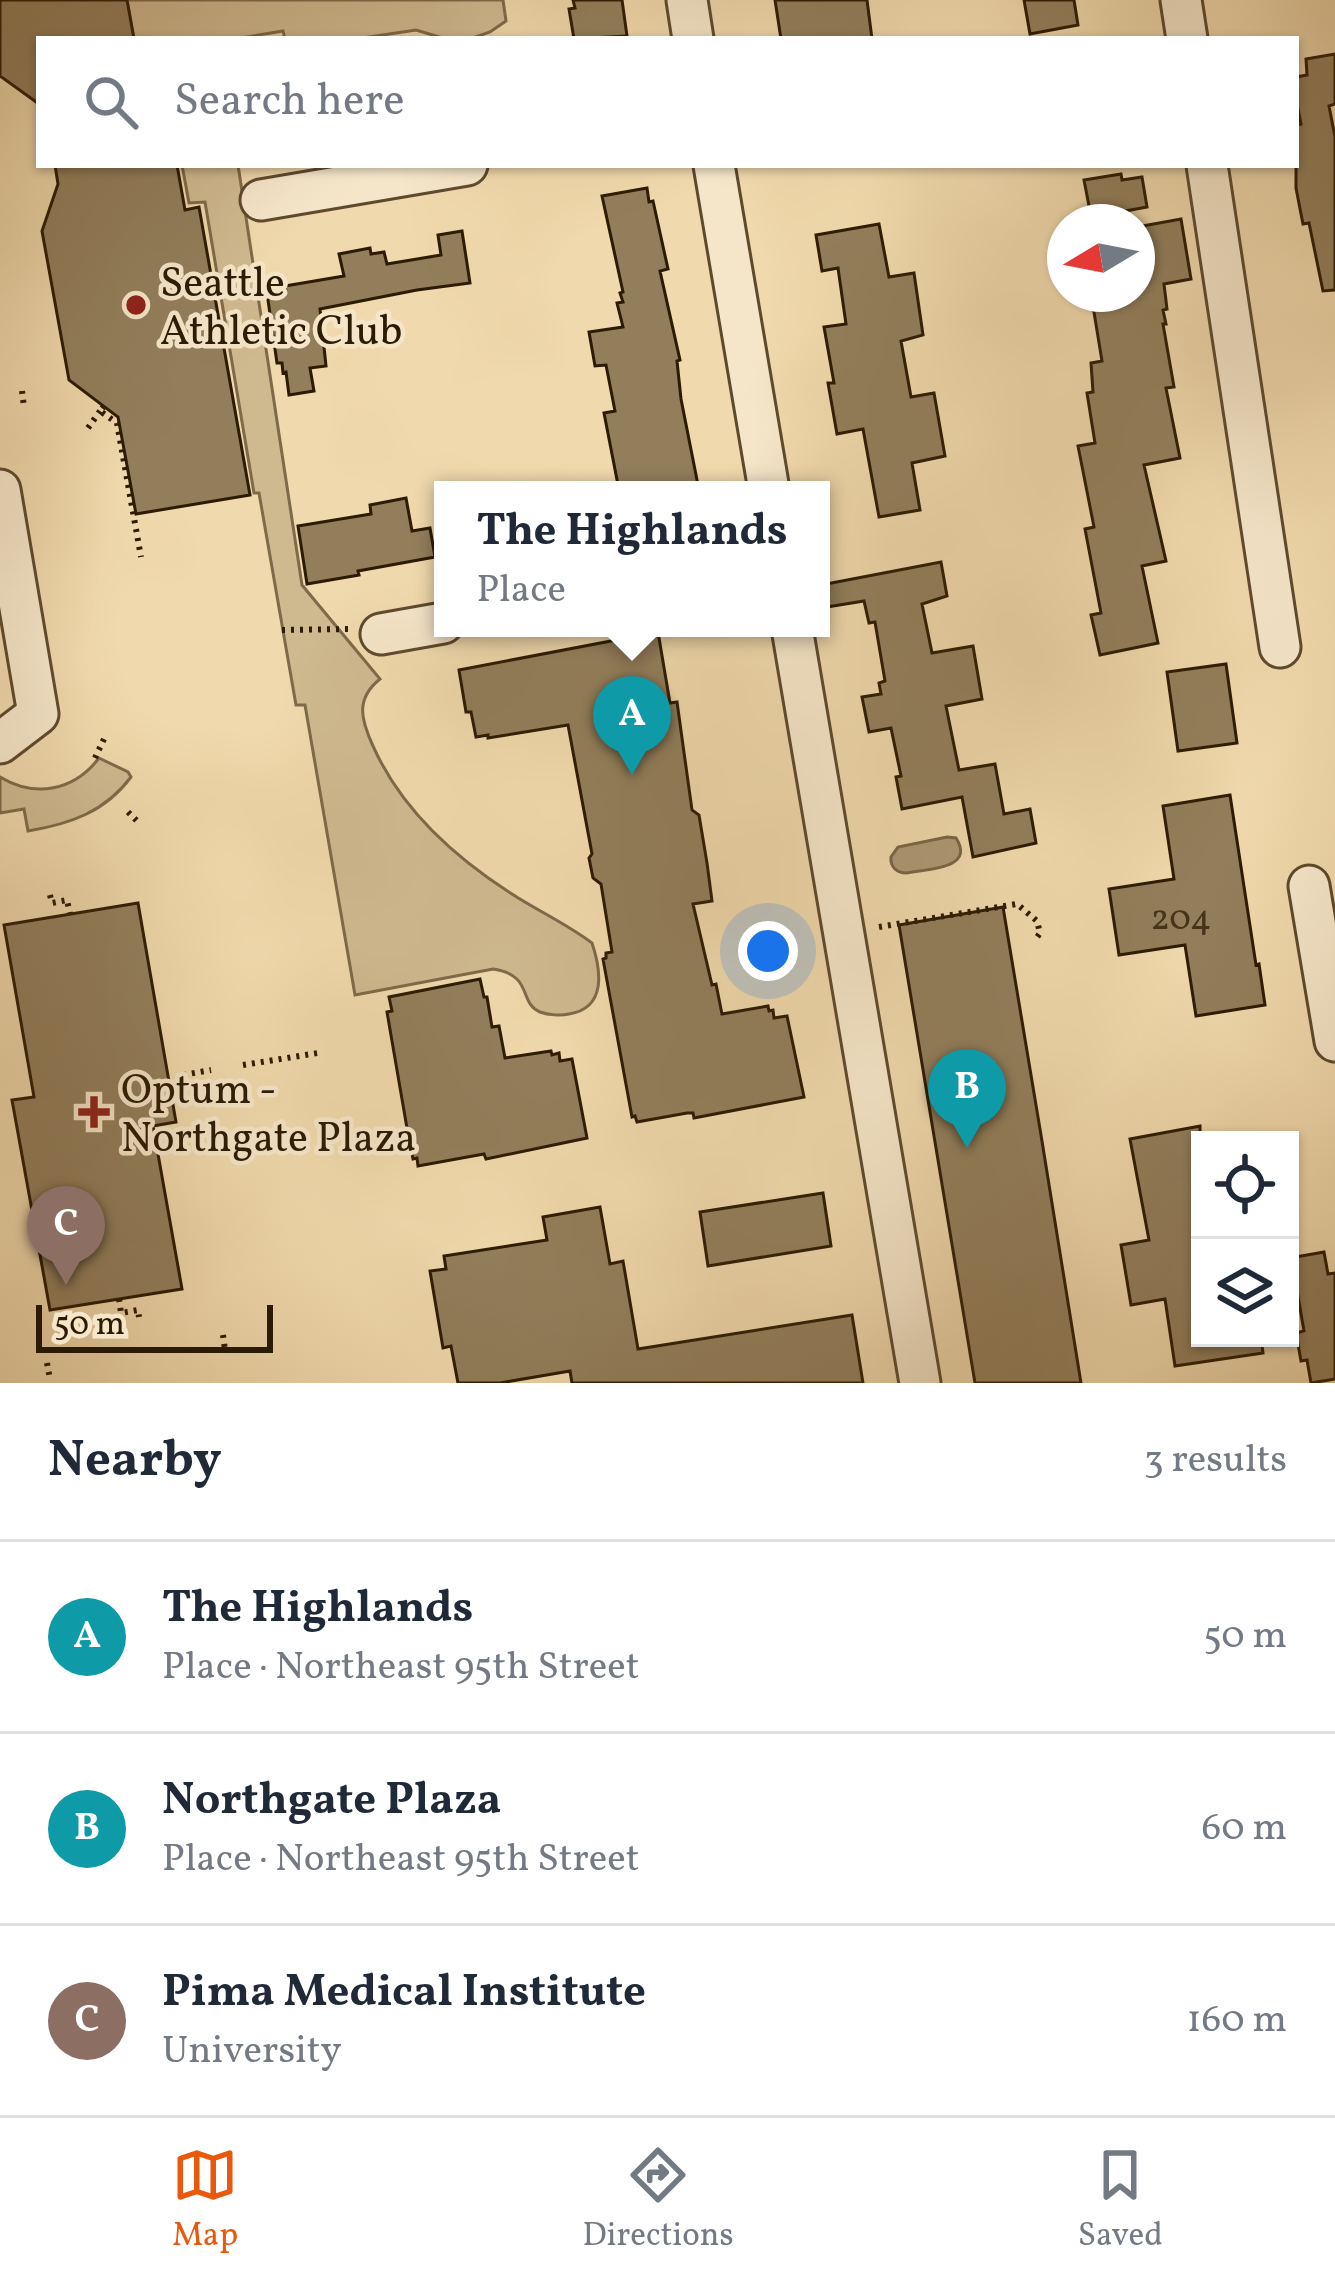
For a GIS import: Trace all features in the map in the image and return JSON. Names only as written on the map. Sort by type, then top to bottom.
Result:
[{"type":"street","points":[[687,0],[693,36]]},
{"type":"street","points":[[1180,0],[1186,36]]},
{"type":"street","points":[[261,200],[449,168]]},
{"type":"street","points":[[715,168],[767,481]]},
{"type":"street","points":[[1207,168],[1280,647]]},
{"type":"street","points":[[0,490],[19,713],[0,743]]},
{"type":"street","points":[[381,634],[434,624]]},
{"type":"street","points":[[794,637],[920,1383]]},
{"type":"street","points":[[1309,886],[1335,1041]]},
{"type":"path","points":[[22,391],[24,407]]},
{"type":"path","points":[[88,428],[102,408],[118,423],[141,557]]},
{"type":"path","points":[[282,630],[362,629],[381,634]]},
{"type":"path","points":[[95,758],[104,740]]},
{"type":"path","points":[[128,812],[138,822]]},
{"type":"path","points":[[50,895],[52,903],[67,900],[70,914]]},
{"type":"path","points":[[863,929],[1017,904],[1037,921],[1040,933],[1035,940]]},
{"type":"path","points":[[243,1065],[317,1053]]},
{"type":"path","points":[[183,1075],[211,1070]]},
{"type":"path","points":[[119,1299],[121,1313],[138,1310],[139,1317]]},
{"type":"path","points":[[223,1335],[225,1350]]},
{"type":"path","points":[[47,1363],[50,1378]]},
{"type":"shaded area","points":[[127,0],[503,0],[506,21],[479,36],[436,36],[416,30],[376,36],[284,36],[283,31],[252,36],[133,36]]},
{"type":"shaded area","points":[[183,168],[238,168],[302,585],[380,679],[367,694],[363,710],[373,746],[398,790],[450,848],[491,880],[592,943],[598,986],[590,1004],[581,1010],[562,1015],[540,1012],[515,977],[493,969],[355,995],[305,705],[296,705],[259,493],[254,493],[205,202],[189,203]]},
{"type":"shaded area","points":[[99,758],[131,777],[98,808],[58,825],[28,831],[24,809],[0,813],[0,777],[27,788],[53,788],[78,778]]},
{"type":"shaded area","points":[[956,838],[960,848],[955,862],[906,873],[893,866],[891,857],[898,847]]},
{"type":"building","points":[[0,0],[127,0],[133,36],[36,36],[36,102],[0,76]]},
{"type":"building","points":[[573,0],[622,0],[627,36],[574,36],[569,9],[575,8]]},
{"type":"building","points":[[775,0],[867,0],[872,36],[781,36]]},
{"type":"building","points":[[1024,0],[1074,0],[1078,25],[1030,34]]},
{"type":"building","points":[[1335,54],[1335,104],[1329,106],[1335,137],[1335,290],[1323,291],[1309,223],[1303,224],[1296,188],[1299,76],[1307,75],[1306,59]]},
{"type":"building","name":"Seattle Athletic Club","points":[[55,168],[178,168],[185,210],[199,207],[250,495],[136,514],[118,417],[69,380],[42,231],[58,184]]},
{"type":"building","points":[[1121,174],[1122,180],[1142,177],[1146,204],[1089,204],[1084,180]]},
{"type":"building","points":[[647,188],[649,202],[653,201],[668,269],[660,271],[680,360],[681,399],[697,481],[617,481],[604,413],[615,411],[606,365],[595,366],[589,332],[623,327],[617,303],[623,302],[623,292],[602,196]]},
{"type":"building","points":[[1181,219],[1191,279],[1164,284],[1167,309],[1163,310],[1163,324],[1174,387],[1166,388],[1180,458],[1144,465],[1166,561],[1142,566],[1158,643],[1100,655],[1091,615],[1101,613],[1085,529],[1094,527],[1078,446],[1095,443],[1087,393],[1093,392],[1091,363],[1102,361],[1094,312],[1155,312],[1155,224]]},
{"type":"building","points":[[879,224],[889,277],[914,273],[923,335],[901,341],[911,397],[934,393],[945,456],[912,463],[920,510],[879,517],[863,429],[837,434],[824,327],[846,324],[838,268],[822,271],[816,235]]},
{"type":"building","points":[[462,231],[470,283],[320,309],[326,366],[310,368],[314,391],[289,395],[286,372],[277,363],[267,293],[344,276],[339,254],[370,248],[371,254],[384,252],[387,264],[441,255],[438,235]]},
{"type":"building","points":[[406,498],[412,531],[430,528],[434,557],[307,584],[298,526],[371,514],[370,505]]},
{"type":"building","points":[[941,562],[947,596],[922,604],[932,653],[973,646],[982,699],[946,706],[959,770],[995,764],[1004,814],[1030,809],[1036,843],[973,857],[962,797],[902,809],[891,728],[869,732],[862,697],[881,694],[879,683],[885,681],[875,622],[869,623],[864,601],[830,607],[830,583]]},
{"type":"building","points":[[632,637],[659,637],[670,703],[677,702],[692,810],[699,815],[707,863],[712,901],[693,904],[712,985],[716,984],[722,1014],[768,1006],[774,1018],[787,1016],[804,1097],[694,1118],[693,1113],[637,1122],[632,1117],[603,959],[612,952],[601,884],[593,878],[568,725],[476,737],[459,670]]},
{"type":"building","points":[[1226,664],[1237,743],[1178,751],[1167,672]]},
{"type":"building","points":[[1230,795],[1265,1005],[1196,1016],[1185,945],[1119,955],[1109,889],[1174,879],[1163,806]]},
{"type":"building","name":"Optum - Northgate Plaza","points":[[138,903],[176,1122],[153,1126],[182,1289],[50,1310],[12,1100],[34,1097],[4,925]]},
{"type":"building","points":[[1003,907],[1081,1383],[975,1383],[899,925]]},
{"type":"building","points":[[480,979],[492,1027],[499,1026],[505,1058],[551,1051],[552,1055],[559,1053],[560,1061],[572,1059],[587,1138],[486,1159],[484,1154],[418,1166],[387,1012],[392,1011],[389,997]]},
{"type":"building","points":[[1200,1126],[1200,1131],[1191,1131],[1191,1347],[1262,1347],[1263,1353],[1175,1366],[1165,1299],[1131,1305],[1121,1245],[1149,1240],[1130,1139]]},
{"type":"building","points":[[823,1193],[831,1246],[708,1266],[700,1212]]},
{"type":"building","points":[[600,1207],[610,1264],[623,1261],[638,1349],[852,1315],[863,1383],[572,1383],[570,1371],[500,1383],[458,1383],[451,1346],[443,1348],[430,1271],[446,1269],[444,1256],[547,1240],[543,1217]]},
{"type":"building","points":[[1324,1252],[1328,1274],[1335,1273],[1335,1379],[1311,1383],[1307,1360],[1301,1361],[1299,1256]]},
{"type":"place","name":"Seattle Athletic Club","points":[[136,305]]},
{"type":"place","name":"The Highlands","points":[[632,775]]},
{"type":"place","name":"Optum - Northgate Plaza","points":[[94,1112]]},
{"type":"place","name":"Northgate Plaza","points":[[967,1148]]},
{"type":"place","name":"Pima Medical Institute","points":[[66,1285]]}]
